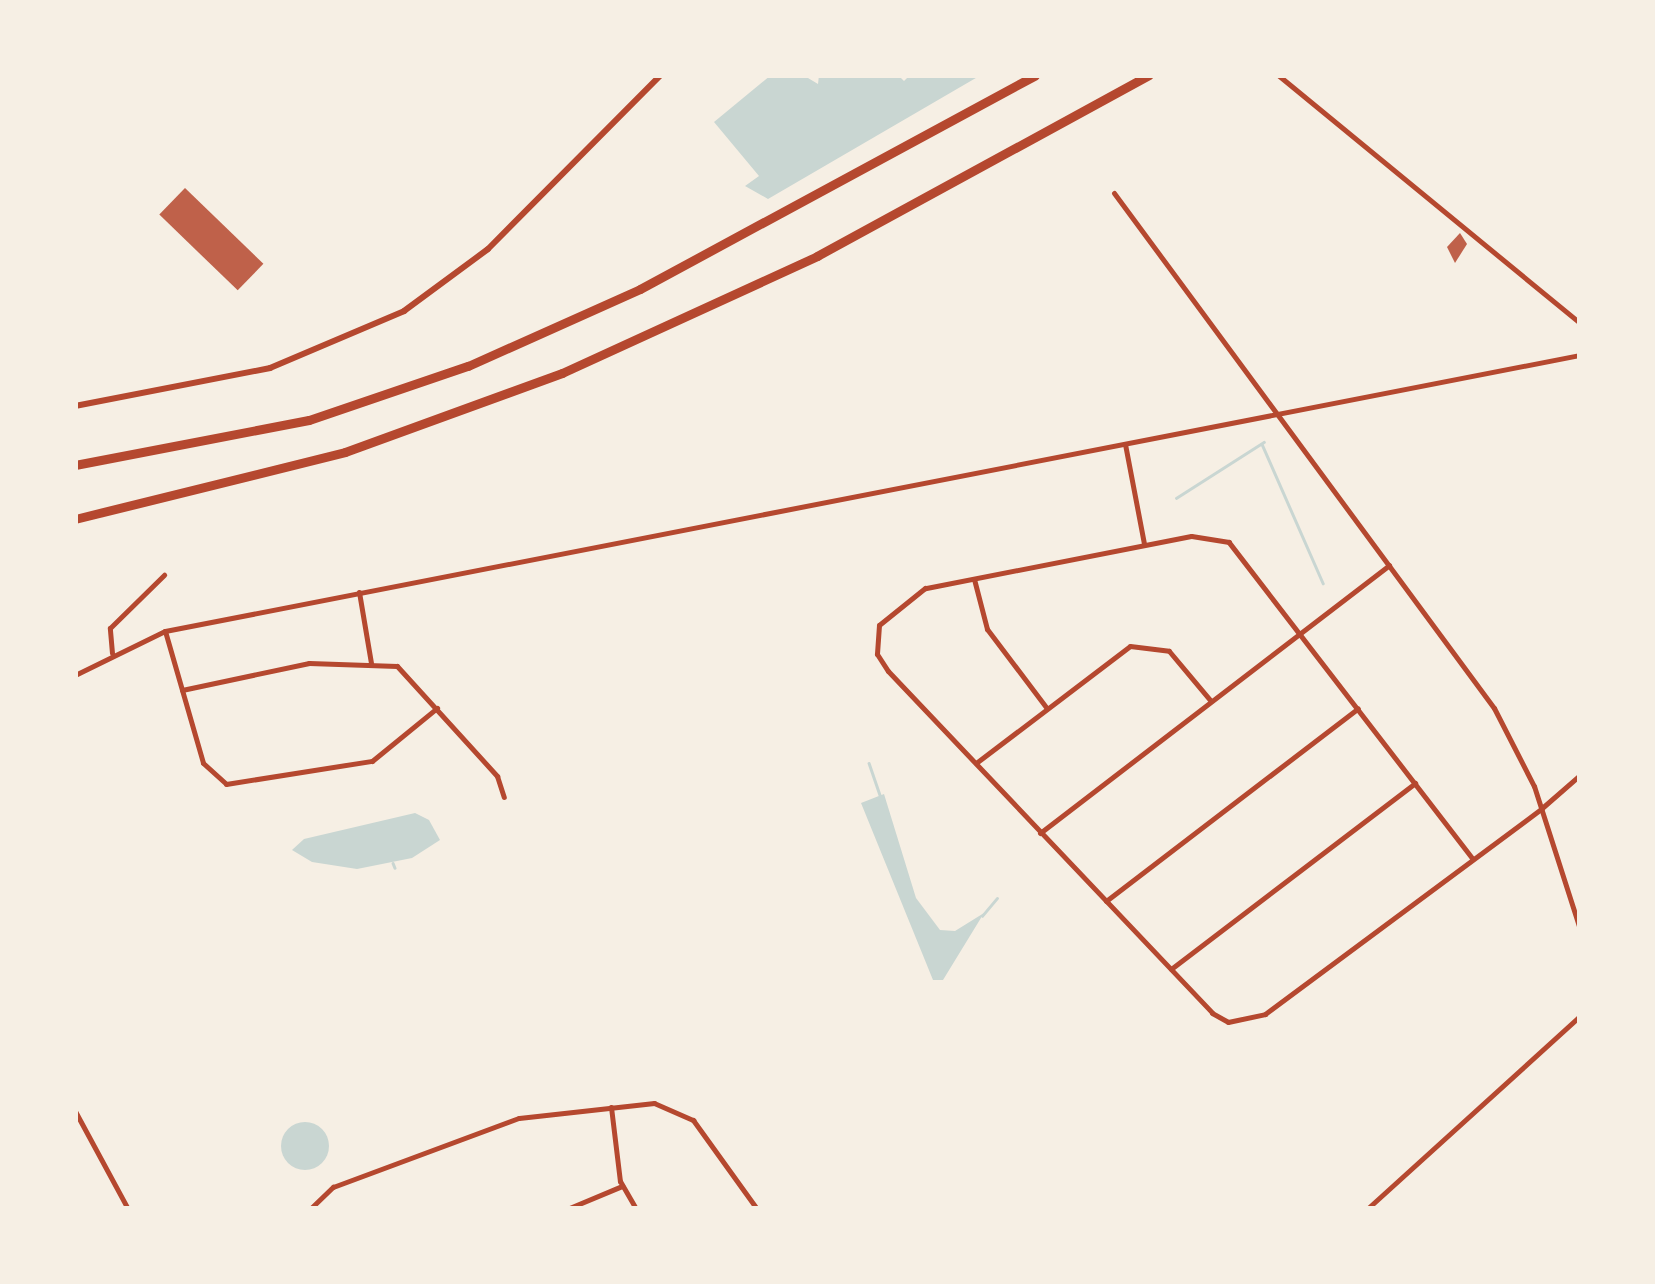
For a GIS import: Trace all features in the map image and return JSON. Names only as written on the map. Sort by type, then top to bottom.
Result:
[{"type":"highway","points":[[75,465],[309,420],[450,374],[640,289],[1035,75]]},
{"type":"highway","points":[[75,519],[345,452],[562,373],[817,256],[1150,75]]},
{"type":"main road","points":[[75,406],[270,368],[404,311],[488,249],[661,75]]},
{"type":"street","points":[[1278,75],[1580,323]]},
{"type":"street","points":[[1114,193],[1494,708],[1542,808],[1580,929]]},
{"type":"street","points":[[75,675],[112,653],[165,631],[1580,355]]},
{"type":"street","points":[[1125,444],[1144,544]]},
{"type":"street","points":[[1472,858],[1229,542],[1207,534],[974,579],[912,594],[880,625],[875,642],[888,671],[1220,1019],[1258,1018],[1542,808],[1580,775]]},
{"type":"street","points":[[1040,833],[1389,566]]},
{"type":"street","points":[[112,653],[109,630],[164,575]]},
{"type":"street","points":[[974,579],[987,629],[1046,707]]},
{"type":"street","points":[[358,592],[371,663]]},
{"type":"street","points":[[165,631],[205,767],[233,785],[372,761],[437,708]]},
{"type":"street","points":[[976,763],[1113,656],[1145,644],[1169,651],[1211,702]]},
{"type":"street","points":[[182,690],[308,664],[371,663],[401,668],[497,776],[504,797]]},
{"type":"street","points":[[1105,901],[1358,708]]},
{"type":"street","points":[[1171,969],[1414,783]]},
{"type":"street","points":[[1367,1209],[1580,1016]]},
{"type":"street","points":[[310,1209],[317,1198],[519,1118],[657,1104],[685,1113],[756,1209]]},
{"type":"street","points":[[611,1107],[622,1186],[636,1209]]},
{"type":"street","points":[[75,1111],[128,1209]]},
{"type":"street","points":[[567,1209],[622,1186]]},
{"type":"shaded area","points":[[771,75],[803,75],[818,84],[819,75],[898,75],[904,81],[910,75],[981,75],[768,199],[745,186],[759,176],[714,122]]},
{"type":"shaded area","points":[[884,794],[916,898],[940,930],[955,931],[984,913],[943,980],[933,980],[861,803]]},
{"type":"shaded area","points":[[415,813],[429,820],[440,840],[412,858],[357,869],[312,862],[292,850],[304,839]]},
{"type":"shaded area","points":[[305,1122],[322,1129],[329,1146],[322,1163],[305,1170],[288,1163],[281,1146],[288,1129]]},
{"type":"building","points":[[185,188],[263,264],[238,290],[159,215]]},
{"type":"building","points":[[1460,233],[1467,244],[1455,263],[1447,247]]},
{"type":"waterway","points":[[1176,498],[1264,442]]},
{"type":"waterway","points":[[1262,444],[1323,583]]},
{"type":"waterway","points":[[869,763],[880,795]]},
{"type":"waterway","points":[[393,863],[395,868]]},
{"type":"waterway","points":[[982,916],[997,898]]}]
